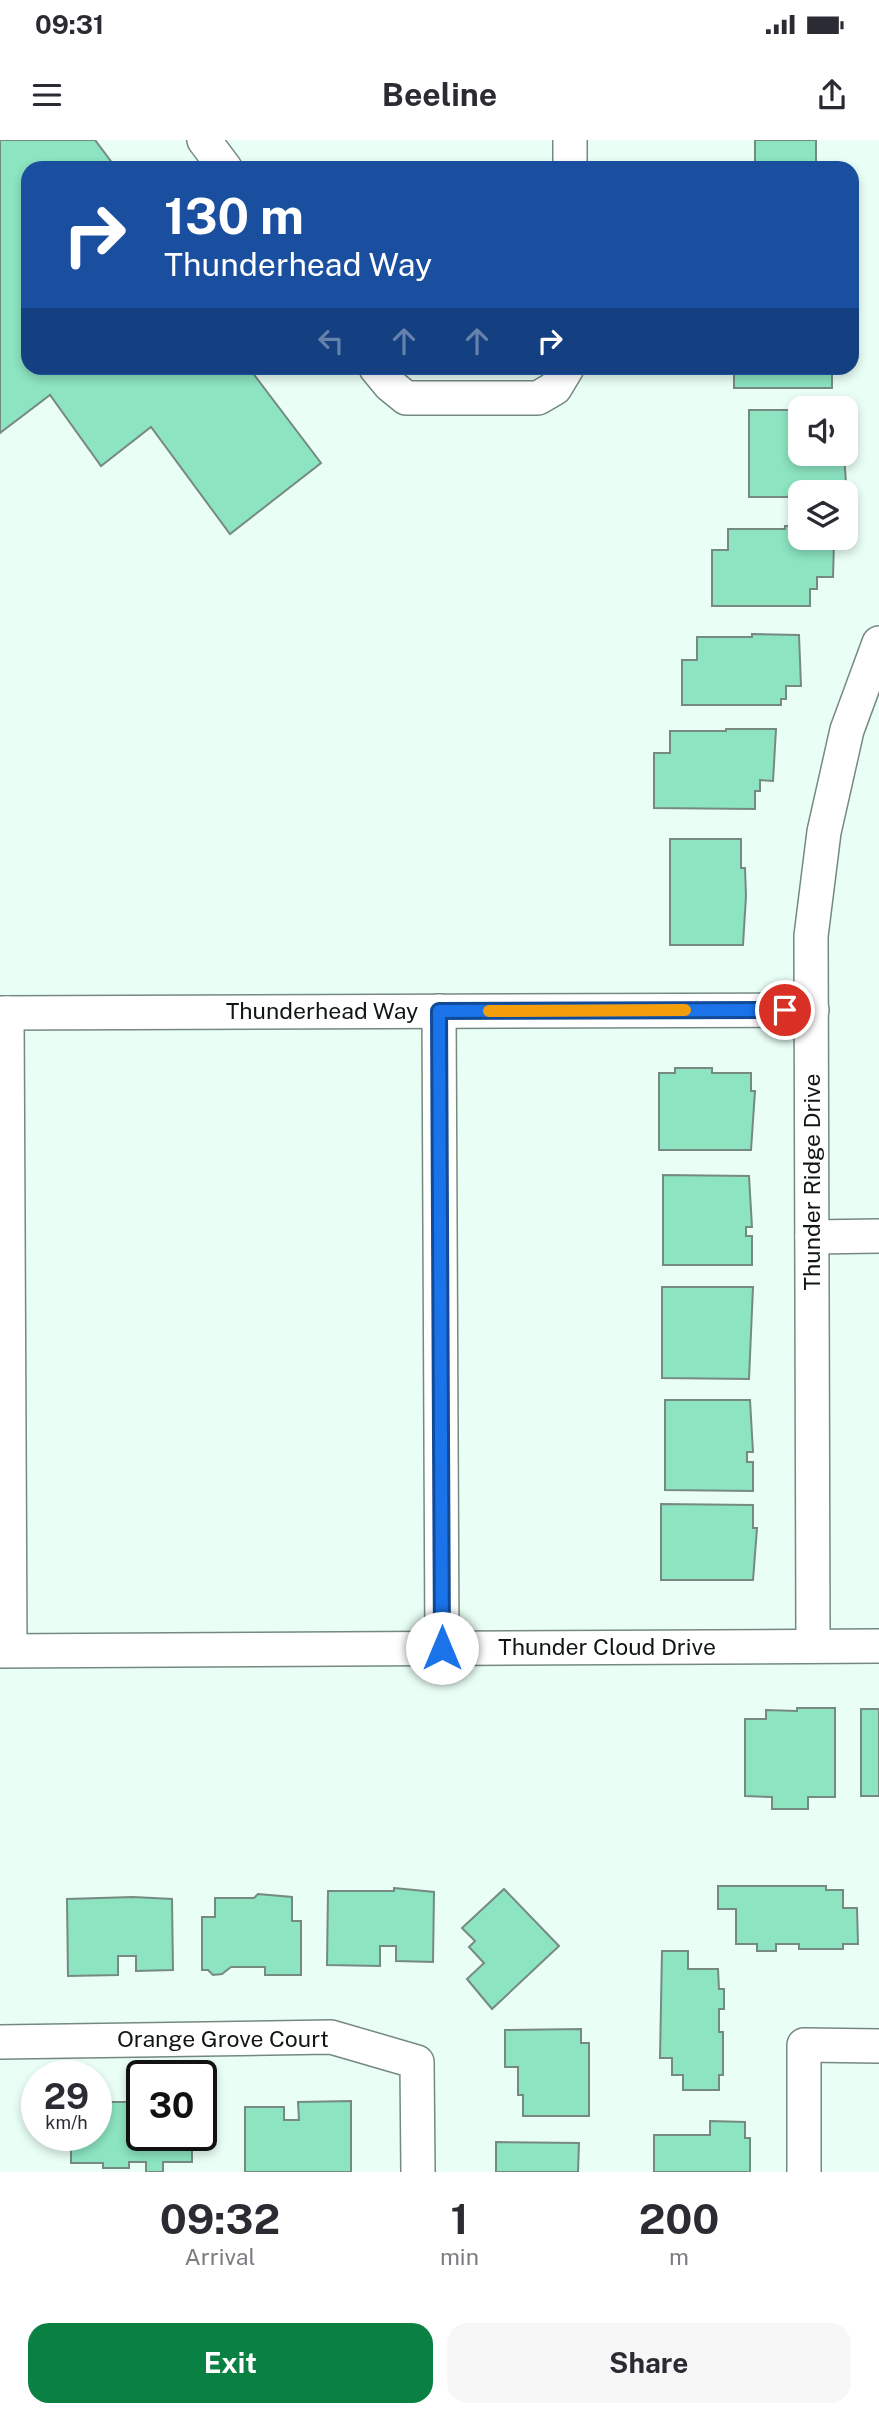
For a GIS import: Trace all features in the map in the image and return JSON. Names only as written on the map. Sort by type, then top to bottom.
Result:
[{"type":"street","points":[[204,140],[220,161]]},
{"type":"street","points":[[570,140],[570,161]]},
{"type":"street","points":[[382,375],[406,398],[538,398],[555,388],[563,375]]},
{"type":"street","name":"Thunder Ridge Drive","points":[[813,1646],[811,936],[824,832],[847,730],[879,643]]},
{"type":"street","name":"Thunderhead Way","points":[[3,1013],[812,1010]]},
{"type":"street","points":[[439,1011],[442,1648]]},
{"type":"street","points":[[3,1013],[5,1651]]},
{"type":"street","points":[[812,1237],[879,1236]]},
{"type":"street","name":"Thunder Cloud Drive","points":[[5,1651],[879,1646]]},
{"type":"street","name":"Orange Grove Court","points":[[0,2042],[331,2038],[417,2062],[418,2172]]},
{"type":"street","points":[[804,2172],[804,2045],[879,2046]]},
{"type":"building","points":[[0,140],[95,140],[111,161],[21,161],[21,375],[254,375],[321,463],[230,534],[151,427],[101,466],[50,395],[0,433]]},
{"type":"building","points":[[755,140],[816,140],[816,161],[755,161]]},
{"type":"building","points":[[734,375],[832,375],[832,388],[734,388]]},
{"type":"building","points":[[749,410],[788,410],[788,466],[845,466],[846,480],[788,480],[788,497],[749,497]]},
{"type":"building","points":[[785,526],[788,526],[788,550],[834,550],[833,577],[817,577],[817,589],[810,589],[810,606],[712,606],[712,550],[728,550],[728,529],[785,529]]},
{"type":"building","points":[[752,634],[799,635],[801,686],[786,686],[786,699],[781,699],[781,705],[682,705],[682,660],[697,660],[697,637],[752,637]]},
{"type":"building","points":[[776,729],[773,781],[760,780],[760,791],[755,791],[755,809],[654,808],[654,753],[670,753],[670,731]]},
{"type":"building","points":[[670,839],[741,839],[741,868],[745,868],[746,896],[743,945],[670,945]]},
{"type":"building","points":[[675,1068],[712,1068],[712,1073],[751,1073],[751,1091],[755,1091],[751,1150],[659,1150],[659,1073],[675,1073]]},
{"type":"building","points":[[663,1175],[749,1176],[752,1227],[746,1227],[746,1236],[752,1236],[752,1265],[663,1265]]},
{"type":"building","points":[[662,1287],[753,1287],[749,1379],[662,1378]]},
{"type":"building","points":[[665,1400],[750,1400],[753,1452],[747,1452],[747,1462],[753,1462],[753,1491],[665,1490]]},
{"type":"building","points":[[661,1504],[753,1505],[753,1528],[757,1528],[753,1580],[661,1580]]},
{"type":"building","points":[[797,1708],[835,1708],[835,1797],[808,1797],[808,1809],[772,1809],[772,1797],[745,1796],[745,1719],[766,1719],[766,1710],[797,1711]]},
{"type":"building","points":[[861,1709],[879,1709],[879,1796],[861,1796]]},
{"type":"building","points":[[718,1886],[826,1886],[826,1890],[843,1890],[843,1908],[857,1908],[858,1944],[843,1944],[843,1949],[799,1949],[799,1944],[776,1944],[776,1951],[757,1951],[757,1944],[736,1944],[736,1909],[718,1909]]},
{"type":"building","points":[[394,1888],[434,1892],[433,1962],[396,1961],[396,1946],[380,1946],[380,1966],[327,1965],[328,1891],[394,1891]]},
{"type":"building","points":[[504,1889],[559,1946],[492,2009],[467,1979],[484,1963],[469,1947],[475,1941],[462,1928]]},
{"type":"building","points":[[258,1894],[292,1897],[292,1921],[301,1921],[301,1975],[265,1975],[265,1967],[231,1967],[222,1974],[213,1975],[208,1970],[202,1970],[202,1917],[215,1917],[215,1898],[254,1898]]},
{"type":"building","points":[[67,1899],[172,1899],[173,1970],[136,1971],[136,1956],[118,1956],[118,1975],[68,1976]]},
{"type":"building","points":[[662,1951],[688,1951],[688,1969],[718,1969],[719,1989],[724,1989],[724,2009],[719,2009],[719,2032],[723,2032],[723,2075],[719,2075],[719,2090],[683,2090],[683,2075],[672,2075],[672,2058],[660,2058]]},
{"type":"building","points":[[581,2029],[581,2043],[589,2043],[589,2116],[523,2116],[523,2095],[518,2095],[518,2067],[505,2067],[505,2030]]},
{"type":"building","points":[[351,2101],[351,2172],[245,2172],[245,2107],[284,2107],[284,2120],[299,2120],[298,2102]]},
{"type":"building","points":[[112,2102],[126,2102],[126,2151],[192,2151],[192,2162],[163,2162],[163,2172],[146,2172],[146,2162],[129,2162],[129,2168],[103,2168],[103,2163],[71,2163],[71,2151],[112,2151]]},
{"type":"building","points":[[710,2121],[745,2122],[745,2138],[750,2138],[750,2172],[654,2172],[654,2135],[710,2135]]},
{"type":"building","points":[[496,2142],[579,2143],[578,2172],[496,2172]]},
{"type":"slow traffic","points":[[489,1011],[685,1010]]},
{"type":"route","points":[[442,1648],[439,1011],[785,1010]]}]
